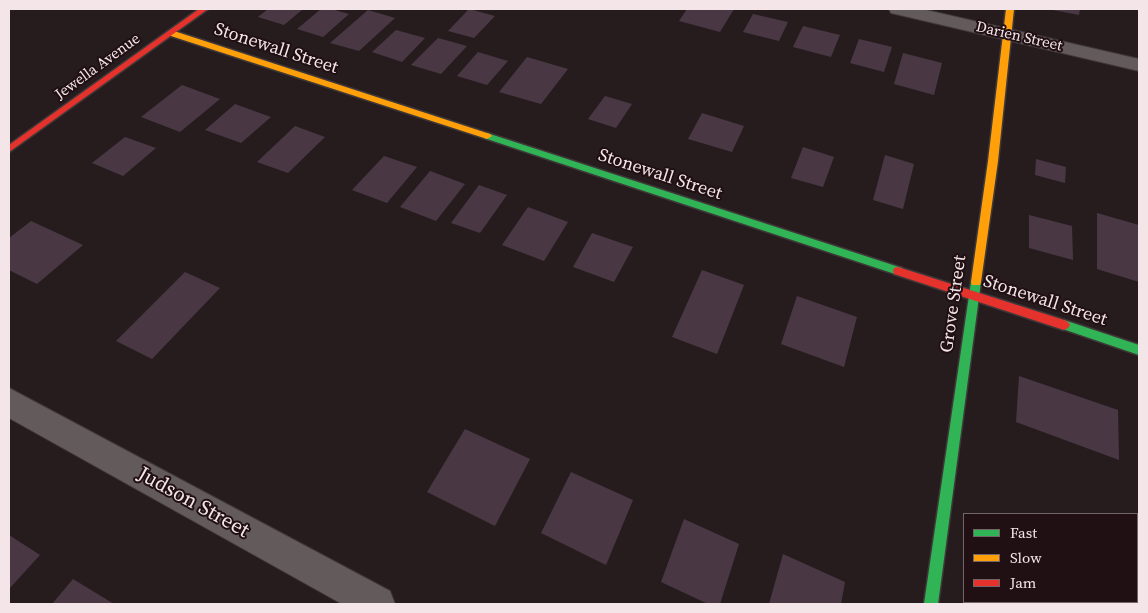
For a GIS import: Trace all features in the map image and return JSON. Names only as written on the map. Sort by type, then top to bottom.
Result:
[{"type":"street","name":"Jewella Avenue","points":[[9,149],[204,9]]},
{"type":"street","name":"Darien Street","points":[[898,9],[1139,65]]},
{"type":"street","name":"Grove Street","points":[[931,604],[993,161],[1010,9]]},
{"type":"street","name":"Stonewall Street","points":[[171,33],[1139,350]]},
{"type":"street","name":"Judson Street","points":[[9,402],[377,604]]},
{"type":"building","points":[[268,9],[303,9],[284,25],[258,17]]},
{"type":"building","points":[[321,9],[331,9],[349,14],[323,37],[297,29]]},
{"type":"building","points":[[469,9],[495,16],[474,38],[448,31]]},
{"type":"building","points":[[687,9],[734,9],[720,32],[679,21]]},
{"type":"building","points":[[1053,9],[1080,9],[1079,15]]},
{"type":"building","points":[[368,10],[395,18],[359,51],[330,43]]},
{"type":"building","points":[[753,14],[788,22],[779,41],[743,32]]},
{"type":"building","points":[[803,26],[840,35],[831,57],[793,47]]},
{"type":"building","points":[[396,30],[425,38],[402,62],[372,52]]},
{"type":"building","points":[[438,38],[467,46],[441,74],[411,65]]},
{"type":"building","points":[[859,39],[892,47],[884,72],[850,63]]},
{"type":"building","points":[[478,52],[508,61],[487,85],[457,76]]},
{"type":"building","points":[[903,53],[942,63],[934,95],[894,84]]},
{"type":"building","points":[[527,57],[568,69],[541,104],[499,92]]},
{"type":"building","points":[[182,85],[220,99],[180,132],[141,117]]},
{"type":"building","points":[[605,96],[632,104],[616,128],[588,119]]},
{"type":"building","points":[[235,104],[271,117],[241,143],[205,130]]},
{"type":"building","points":[[702,113],[744,126],[732,152],[688,139]]},
{"type":"building","points":[[295,126],[325,137],[288,173],[257,162]]},
{"type":"building","points":[[125,137],[156,148],[123,176],[92,163]]},
{"type":"building","points":[[803,147],[834,157],[823,187],[791,178]]},
{"type":"building","points":[[885,155],[914,164],[903,209],[873,200]]},
{"type":"building","points":[[384,156],[417,167],[387,203],[352,190]]},
{"type":"building","points":[[1036,159],[1066,167],[1065,183],[1035,175]]},
{"type":"building","points":[[430,171],[465,184],[436,221],[400,207]]},
{"type":"building","points":[[479,185],[507,195],[480,233],[451,223]]},
{"type":"building","points":[[528,207],[568,222],[544,261],[502,245]]},
{"type":"building","points":[[1097,213],[1139,225],[1139,282],[1097,269]]},
{"type":"building","points":[[1029,215],[1072,226],[1073,260],[1029,248]]},
{"type":"building","points":[[31,221],[83,245],[37,284],[9,270],[9,238]]},
{"type":"building","points":[[592,233],[633,247],[614,282],[573,267]]},
{"type":"building","points":[[702,270],[744,285],[717,354],[672,337]]},
{"type":"building","points":[[185,272],[220,288],[152,359],[116,341]]},
{"type":"building","points":[[797,296],[857,317],[844,367],[781,344]]},
{"type":"building","points":[[1019,376],[1118,410],[1119,460],[1016,422]]},
{"type":"building","points":[[465,429],[530,459],[495,526],[427,492]]},
{"type":"building","points":[[571,472],[633,500],[606,565],[541,533]]},
{"type":"building","points":[[684,519],[739,544],[720,604],[708,604],[661,582]]},
{"type":"building","points":[[9,535],[40,555],[9,589]]},
{"type":"building","points":[[783,554],[845,582],[841,604],[769,604]]},
{"type":"building","points":[[73,579],[114,604],[52,604]]},
{"type":"traffic: fast","points":[[487,136],[898,271]]},
{"type":"traffic: fast","points":[[931,604],[976,282]]},
{"type":"traffic: fast","points":[[1064,325],[1139,350]]},
{"type":"traffic: slow","points":[[976,282],[993,161],[1010,9]]},
{"type":"traffic: slow","points":[[171,33],[487,136]]},
{"type":"traffic: jam","points":[[9,149],[204,9]]},
{"type":"traffic: jam","points":[[898,271],[1064,325]]}]
